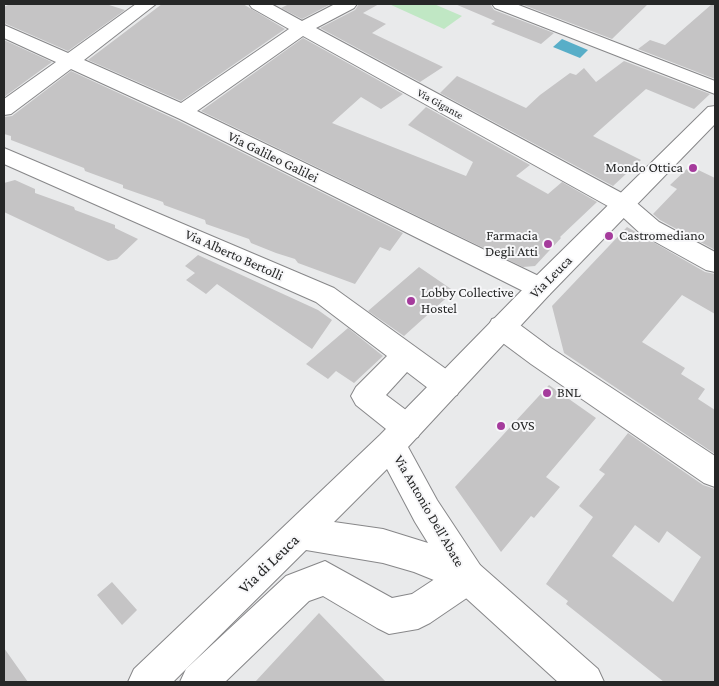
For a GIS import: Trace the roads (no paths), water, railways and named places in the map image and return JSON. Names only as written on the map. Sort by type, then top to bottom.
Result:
[{"type":"street","points":[[4,109],[147,4]]},
{"type":"street","name":"Via Gigante","points":[[258,4],[623,204],[650,228],[715,263]]},
{"type":"street","points":[[182,112],[302,28],[348,4]]},
{"type":"street","points":[[500,4],[715,88]]},
{"type":"street","name":"Via Galileo Galilei","points":[[4,31],[182,112],[540,288]]},
{"type":"street","name":"Via Leuca","points":[[399,436],[540,288],[713,117]]},
{"type":"street","name":"Via Alberto Bertolli","points":[[4,155],[325,295],[447,386]]},
{"type":"street","points":[[502,327],[540,356],[715,473]]},
{"type":"street","points":[[399,436],[366,396],[405,356]]},
{"type":"street","name":"Via di Leuca","points":[[146,682],[302,533],[399,436]]},
{"type":"street","name":"Via Antonio Dell'Abate","points":[[399,436],[426,511],[468,577],[585,682]]},
{"type":"street","name":"Via Antonio Dell'Abate","points":[[302,533],[391,548],[415,555],[468,577]]},
{"type":"street","points":[[199,682],[298,588],[325,578],[389,616],[418,612],[468,577]]},
{"type":"water","points":[[562,39],[588,50],[580,58],[553,47]]},
{"type":"place","name":"Mondo Ottica","points":[[693,168]]},
{"type":"place","name":"Castromediano","points":[[609,236]]},
{"type":"place","name":"Farmacia Degli Atti","points":[[548,244]]},
{"type":"place","name":"Lobby Collective Hostel","points":[[411,301]]},
{"type":"place","name":"BNL","points":[[547,393]]},
{"type":"place","name":"OVS","points":[[501,426]]}]
